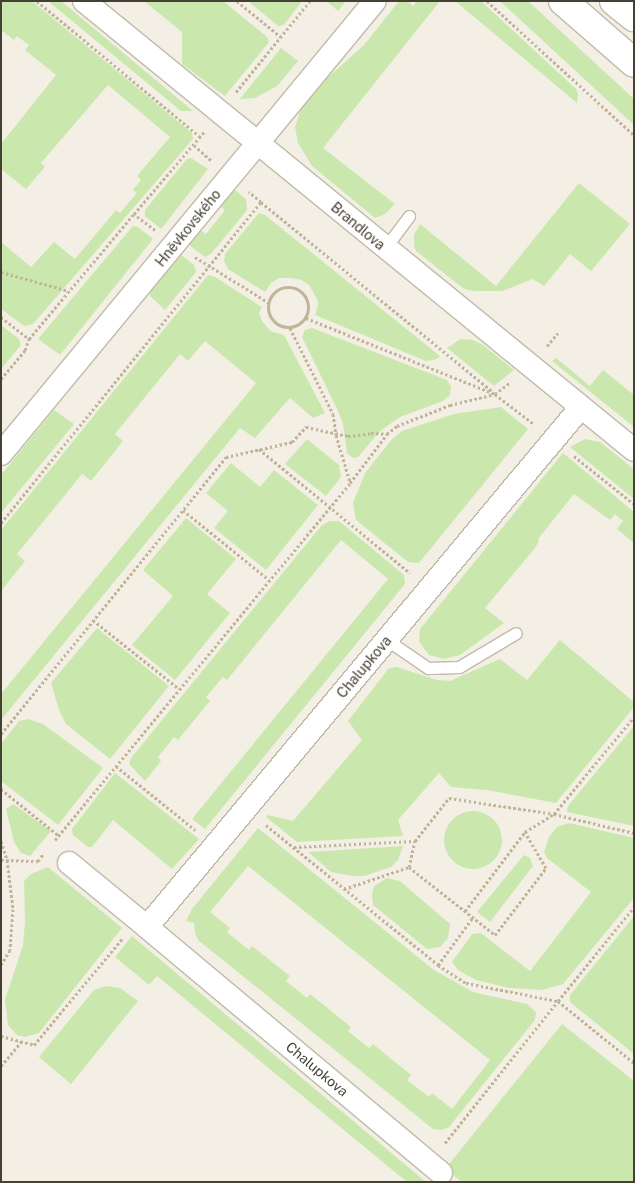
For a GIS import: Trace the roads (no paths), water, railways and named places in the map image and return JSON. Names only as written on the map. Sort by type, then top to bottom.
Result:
[{"type":"street","name":"Brandlova","points":[[84,1],[384,248],[634,450]]},
{"type":"street","name":"Hněvkovského","points":[[1,454],[375,1]]},
{"type":"street","points":[[563,1],[634,62]]},
{"type":"street","points":[[614,1],[634,17]]},
{"type":"street","name":"Chalupkova","points":[[143,923],[246,808],[581,407]]},
{"type":"street","name":"Chalupkova","points":[[69,863],[435,1167]]},
{"type":"lane","points":[[384,248],[410,216]]},
{"type":"lane","points":[[387,640],[428,668],[459,667],[516,633]]}]
